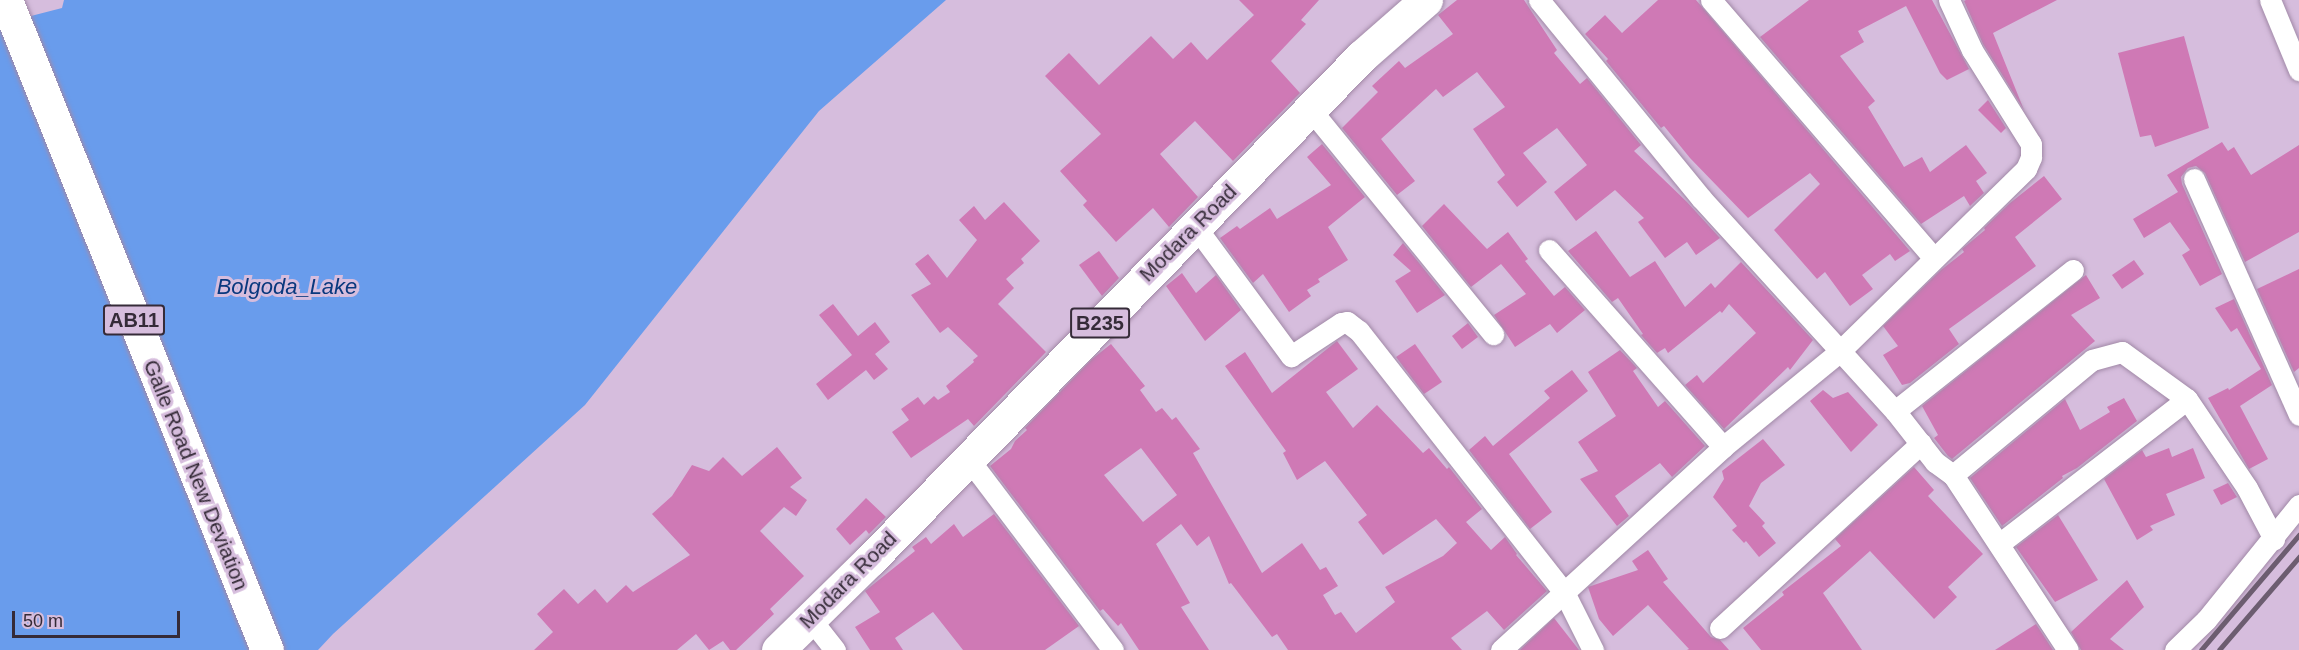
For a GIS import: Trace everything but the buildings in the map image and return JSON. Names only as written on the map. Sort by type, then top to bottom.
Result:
[{"type":"main road","name":"Galle Road New Deviation","points":[[6,0],[265,645]]},
{"type":"main road","name":"Modara Road","points":[[778,650],[809,617],[870,560],[967,457],[1362,56],[1426,0]]},
{"type":"street","points":[[1539,0],[1701,198],[1895,411],[1935,462],[1953,475],[2068,650]]},
{"type":"street","points":[[1711,0],[1934,258]]},
{"type":"street","points":[[1501,650],[1724,447],[1839,352],[2026,169],[2032,150],[2031,144],[1972,50],[1949,0]]},
{"type":"street","points":[[2270,0],[2299,70]]},
{"type":"street","points":[[1311,110],[1493,334]]},
{"type":"street","points":[[2194,179],[2299,415]]},
{"type":"street","points":[[1196,226],[1291,356],[1341,323],[1347,322],[1359,330],[1565,594],[1593,650]]},
{"type":"street","points":[[1549,250],[1724,447]]},
{"type":"street","points":[[1895,411],[2073,270]]},
{"type":"street","points":[[1953,475],[2092,360],[2122,352],[2187,399],[2247,488],[2274,539]]},
{"type":"street","points":[[1999,544],[2187,399]]},
{"type":"street","points":[[1720,628],[1920,443]]},
{"type":"street","points":[[967,457],[1113,650]]},
{"type":"street","points":[[2175,650],[2206,620],[2274,539],[2299,505]]},
{"type":"street","points":[[809,617],[835,650]]},
{"type":"water","name":"Bolgoda_Lake","points":[[64,0],[946,0],[819,111],[585,405],[318,650],[0,650],[0,24],[62,8]]},
{"type":"railway","points":[[2201,650],[2299,535]]},
{"type":"railway","points":[[2219,650],[2299,557]]}]
